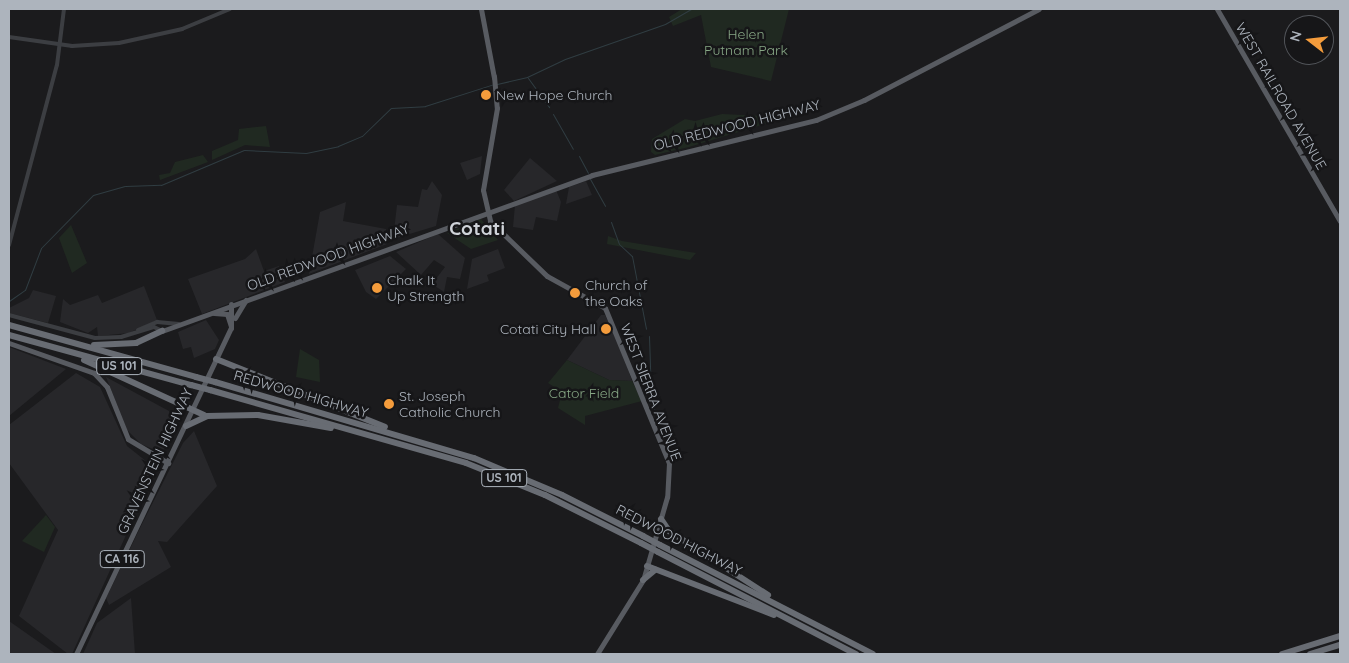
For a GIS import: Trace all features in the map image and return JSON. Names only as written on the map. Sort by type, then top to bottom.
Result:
[{"type":"highway","name":"REDWOOD HIGHWAY","points":[[9,325],[399,435],[522,477],[643,536],[659,548],[856,654]]},
{"type":"highway","points":[[53,337],[116,346],[162,331]]},
{"type":"highway","name":"REDWOOD HIGHWAY","points":[[9,335],[359,432],[516,482],[641,543],[659,548],[787,609],[873,654]]},
{"type":"highway","points":[[48,346],[113,371],[207,416],[258,415],[359,432]]},
{"type":"highway","points":[[216,359],[399,435]]},
{"type":"highway","points":[[186,426],[207,416]]},
{"type":"highway","points":[[661,519],[669,531],[787,609]]},
{"type":"highway","points":[[658,529],[669,531]]},
{"type":"highway","points":[[647,566],[806,628]]},
{"type":"highway","points":[[643,580],[654,570]]},
{"type":"highway","points":[[1282,654],[1340,636]]},
{"type":"highway","points":[[1310,654],[1340,645]]},
{"type":"main road","points":[[481,9],[496,84],[483,184],[487,212]]},
{"type":"main road","name":"OLD REDWOOD HIGHWAY","points":[[162,331],[231,304],[589,176],[843,110],[1040,9]]},
{"type":"main road","name":"WEST RAILROAD AVENUE","points":[[1217,9],[1340,221]]},
{"type":"main road","name":"WEST SIERRA AVENUE","points":[[487,212],[504,239],[540,271],[605,308],[668,461],[668,494],[643,580],[597,654]]},
{"type":"main road","name":"GRAVENSTEIN HIGHWAY","points":[[76,654],[186,426],[216,359],[247,299]]},
{"type":"main road","points":[[231,304],[232,326]]},
{"type":"main road","points":[[203,315],[225,313],[232,326]]},
{"type":"main road","points":[[9,343],[94,373],[107,387],[128,439],[168,463]]},
{"type":"street","points":[[9,245],[60,45],[64,9]]},
{"type":"street","points":[[9,37],[60,45],[138,39],[197,24],[230,9]]},
{"type":"street","points":[[9,234],[12,228]]},
{"type":"street","points":[[9,314],[95,338],[134,333],[154,327],[162,331]]},
{"type":"street","points":[[134,333],[157,322],[178,324]]},
{"type":"shaded area","points":[[482,156],[480,174],[467,180],[460,163]]},
{"type":"shaded area","points":[[530,158],[557,181],[514,201],[504,190]]},
{"type":"shaded area","points":[[432,181],[442,195],[436,226],[393,239],[397,205],[418,207],[422,189],[427,190]]},
{"type":"shaded area","points":[[586,181],[592,195],[566,204],[569,187]]},
{"type":"shaded area","points":[[556,190],[561,202],[557,221],[536,217],[533,230],[513,227],[515,205]]},
{"type":"shaded area","points":[[346,202],[343,221],[386,229],[387,244],[309,274],[320,212]]},
{"type":"shaded area","points":[[438,234],[465,258],[460,279],[447,277],[444,292],[432,284],[445,267],[434,260],[421,275],[396,252]]},
{"type":"shaded area","points":[[256,249],[264,271],[279,266],[285,282],[202,314],[188,279],[245,259]]},
{"type":"shaded area","points":[[498,249],[505,268],[487,275],[489,281],[467,289],[472,259]]},
{"type":"shaded area","points":[[390,256],[406,269],[376,299],[366,292],[355,270]]},
{"type":"shaded area","points":[[144,286],[157,320],[129,333],[98,336],[97,327],[88,333],[60,322],[63,299],[70,305],[98,295],[102,303]]},
{"type":"shaded area","points":[[33,290],[56,296],[48,323],[9,313],[9,308],[29,298]]},
{"type":"shaded area","points":[[601,315],[605,315],[619,342],[632,381],[609,380],[567,360]]},
{"type":"shaded area","points":[[206,320],[219,340],[215,349],[194,358],[191,347],[183,349],[178,332]]},
{"type":"shaded area","points":[[9,347],[66,369],[9,416]]},
{"type":"shaded area","points":[[76,373],[100,387],[127,446],[156,469],[72,654],[68,654],[19,616],[58,530],[9,463],[9,425]]},
{"type":"shaded area","points":[[106,377],[169,411],[174,428],[162,453],[141,444],[127,430]]},
{"type":"shaded area","points":[[194,431],[217,486],[167,542],[158,541],[171,567],[109,605],[106,598],[143,522],[183,443]]},
{"type":"shaded area","points":[[131,598],[135,654],[83,654],[97,623]]},
{"type":"shaded area","points":[[9,621],[56,654],[9,654]]},
{"type":"green space","name":"Helen Putnam Park","points":[[682,9],[789,9],[771,81],[711,67],[701,15],[673,26],[669,17]]},
{"type":"green space","points":[[722,114],[765,116],[768,123],[689,147],[655,155],[651,152],[652,139],[685,119],[695,121]]},
{"type":"green space","points":[[266,126],[270,147],[245,145],[212,160],[212,151],[238,140],[239,129]]},
{"type":"green space","points":[[203,155],[208,162],[160,180],[159,175],[170,173],[175,162]]},
{"type":"green space","points":[[481,219],[498,240],[471,249],[447,233]]},
{"type":"green space","points":[[71,225],[87,263],[72,273],[59,238]]},
{"type":"green space","points":[[608,236],[622,241],[696,253],[690,260],[607,244]]},
{"type":"green space","points":[[300,349],[319,360],[320,382],[296,377]]},
{"type":"green space","name":"Cator Field","points":[[567,360],[609,380],[632,381],[642,401],[585,416],[585,425],[558,408],[562,392],[548,383]]},
{"type":"green space","points":[[46,515],[55,527],[44,552],[22,541]]},
{"type":"waterway","points":[[497,84],[527,77],[565,59],[665,24],[691,9]]},
{"type":"waterway","points":[[528,78],[549,107]]},
{"type":"waterway","points":[[9,301],[25,290],[41,248],[93,195],[125,186],[161,185],[244,150],[306,153],[338,146],[362,136],[391,108],[425,106],[494,84]]},
{"type":"waterway","points":[[553,114],[573,149]]},
{"type":"waterway","points":[[579,156],[588,173]]},
{"type":"waterway","points":[[589,177],[605,206]]},
{"type":"waterway","points":[[611,222],[619,244],[632,256],[646,329]]},
{"type":"waterway","points":[[649,336],[651,396]]},
{"type":"waterway","points":[[652,404],[668,444]]},
{"type":"place","name":"New Hope Church","points":[[486,95]]},
{"type":"place","name":"Chalk It Up Strength","points":[[377,288]]},
{"type":"place","name":"Church of the Oaks","points":[[575,293]]},
{"type":"place","name":"Cotati City Hall","points":[[606,329]]},
{"type":"place","name":"St. Joseph Catholic Church","points":[[389,404]]},
{"type":"district","name":"Cotati","points":[[477,229]]}]
